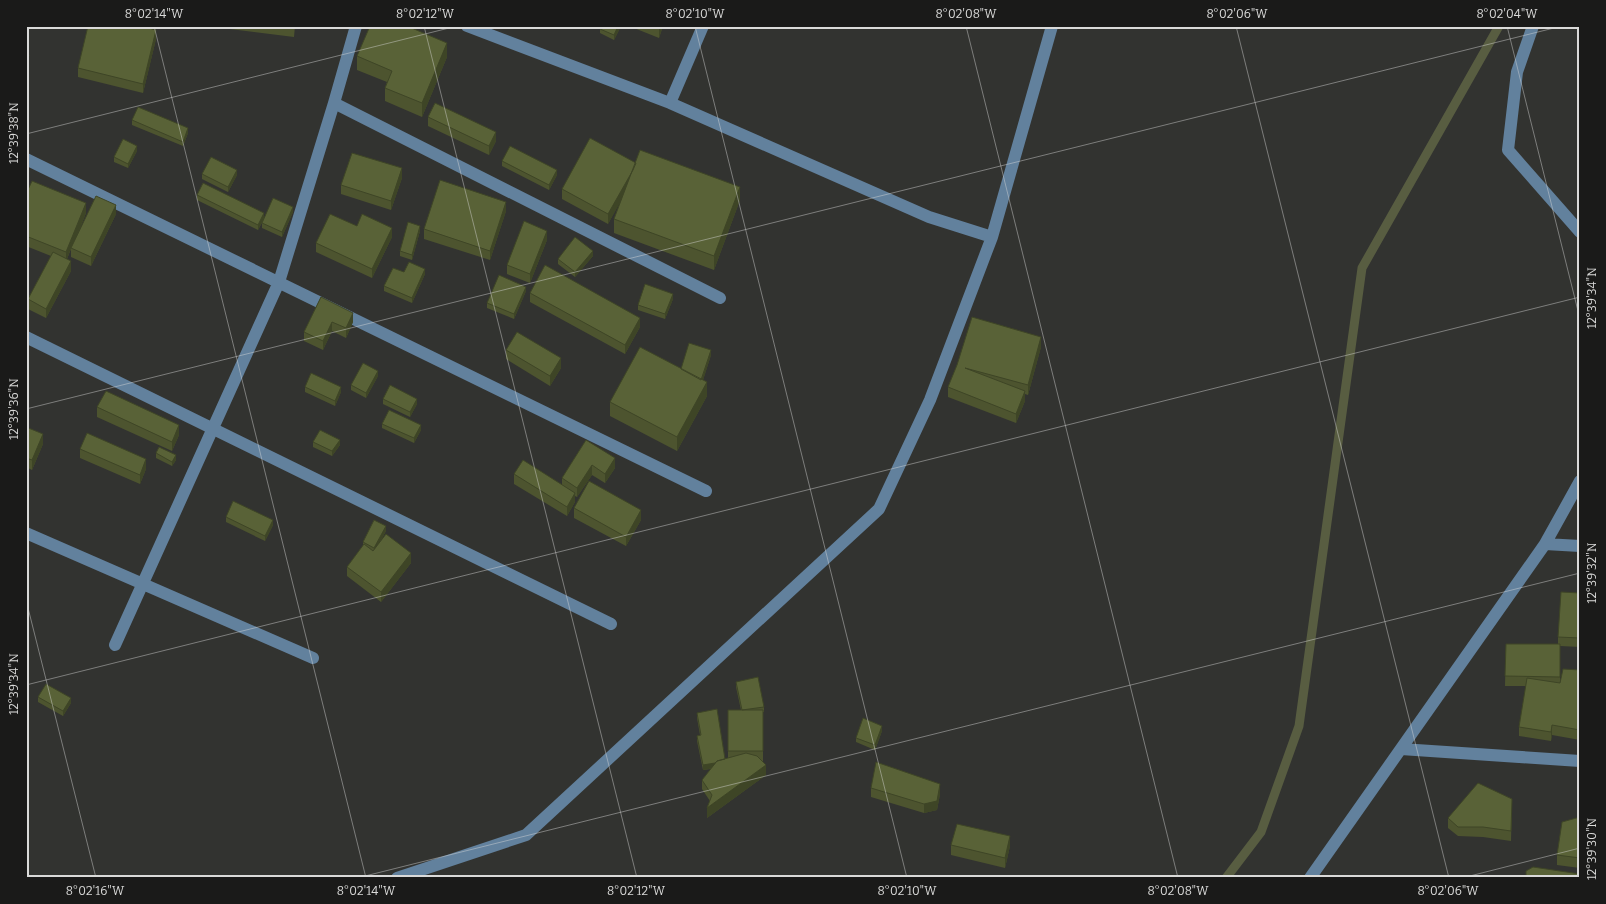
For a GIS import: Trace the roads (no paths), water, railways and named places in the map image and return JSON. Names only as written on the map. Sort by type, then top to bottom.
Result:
[{"type":"street","points":[[115,645],[279,282],[356,26]]},
{"type":"street","points":[[467,26],[670,103],[929,217],[992,237]]},
{"type":"street","points":[[670,103],[703,26]]},
{"type":"street","points":[[397,878],[526,835],[879,509],[930,400],[992,237],[1052,26]]},
{"type":"street","points":[[1533,26],[1516,72],[1508,150],[1580,232]]},
{"type":"street","points":[[334,103],[720,298]]},
{"type":"street","points":[[26,158],[706,491]]},
{"type":"street","points":[[26,337],[611,624]]},
{"type":"street","points":[[1310,878],[1546,544],[1580,481]]},
{"type":"street","points":[[26,533],[314,658]]},
{"type":"street","points":[[1546,544],[1580,546]]},
{"type":"street","points":[[1401,749],[1580,761]]},
{"type":"waterway","points":[[1226,878],[1261,832],[1299,726],[1362,268],[1499,26]]}]
